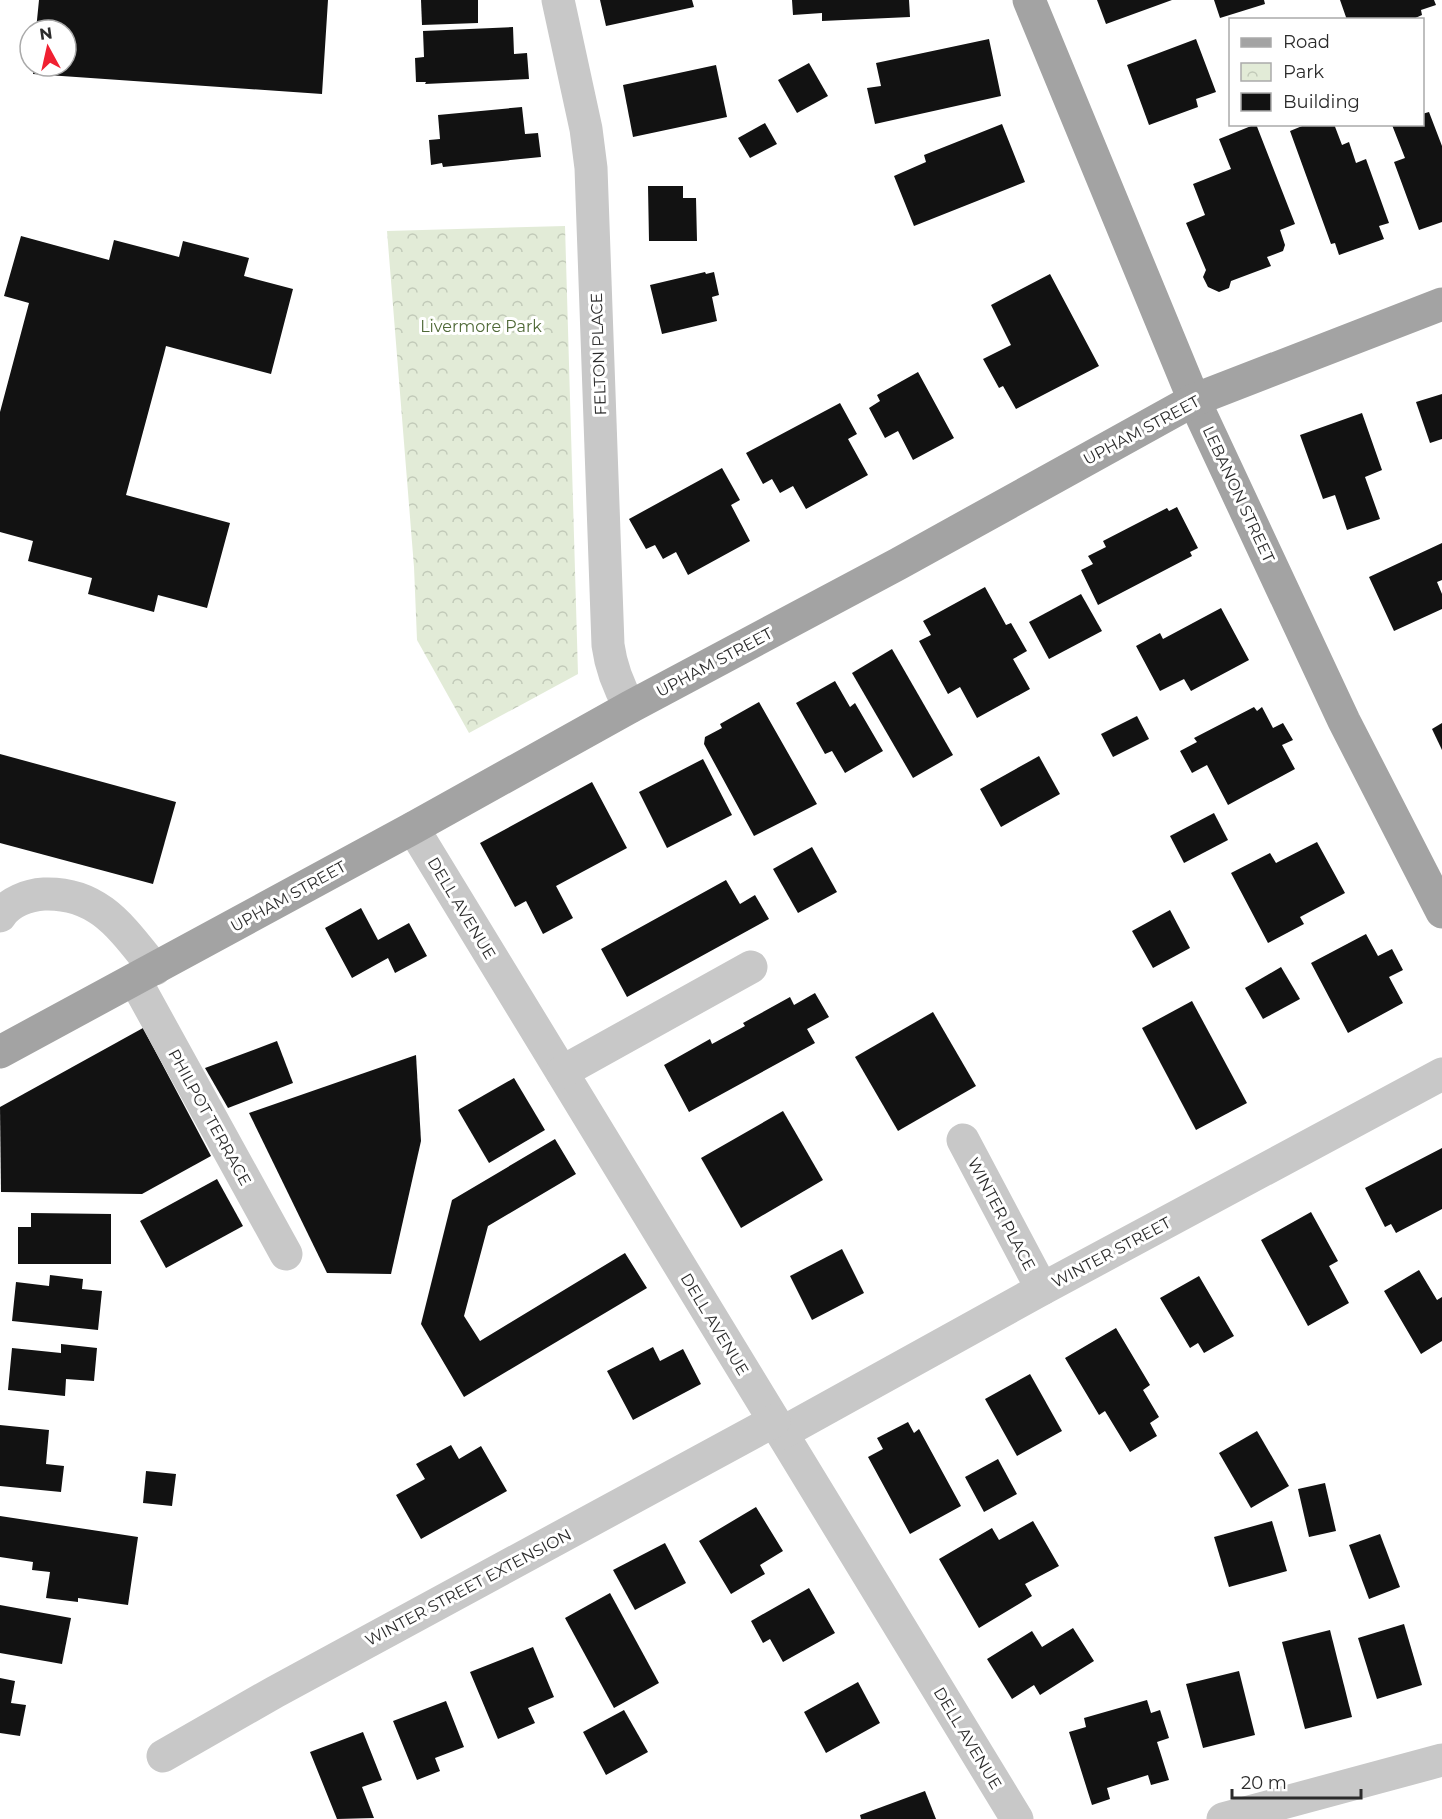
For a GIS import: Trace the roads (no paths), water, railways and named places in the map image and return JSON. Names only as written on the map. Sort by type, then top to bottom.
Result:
[{"type":"main road","name":"LEBANON STREET","points":[[1029,0],[1194,400],[1344,721],[1442,912]]},
{"type":"main road","name":"UPHAM STREET","points":[[3,1044],[145,974],[413,828],[630,706],[898,564],[1194,400],[1442,303]]},
{"type":"street","name":"FELTON PLACE","points":[[558,0],[586,129],[591,168],[608,645],[612,669],[630,706]]},
{"type":"street","name":"DELL AVENUE","points":[[413,828],[1017,1819]]},
{"type":"street","name":"PHILPOT TERRACE","points":[[0,916],[4,910],[29,896],[56,894],[74,896],[102,910],[112,918],[145,974],[286,1254]]},
{"type":"street","points":[[562,1072],[750,967]]},
{"type":"street","name":"WINTER STREET","points":[[778,1427],[1042,1289],[1442,1074]]},
{"type":"street","name":"WINTER PLACE","points":[[963,1140],[1042,1289]]},
{"type":"street","name":"WINTER STREET EXTENSION","points":[[163,1756],[274,1692],[778,1427]]},
{"type":"street","points":[[1223,1819],[1442,1760]]},
{"type":"park label","name":"Livermore Park","points":[[481,326]]}]
